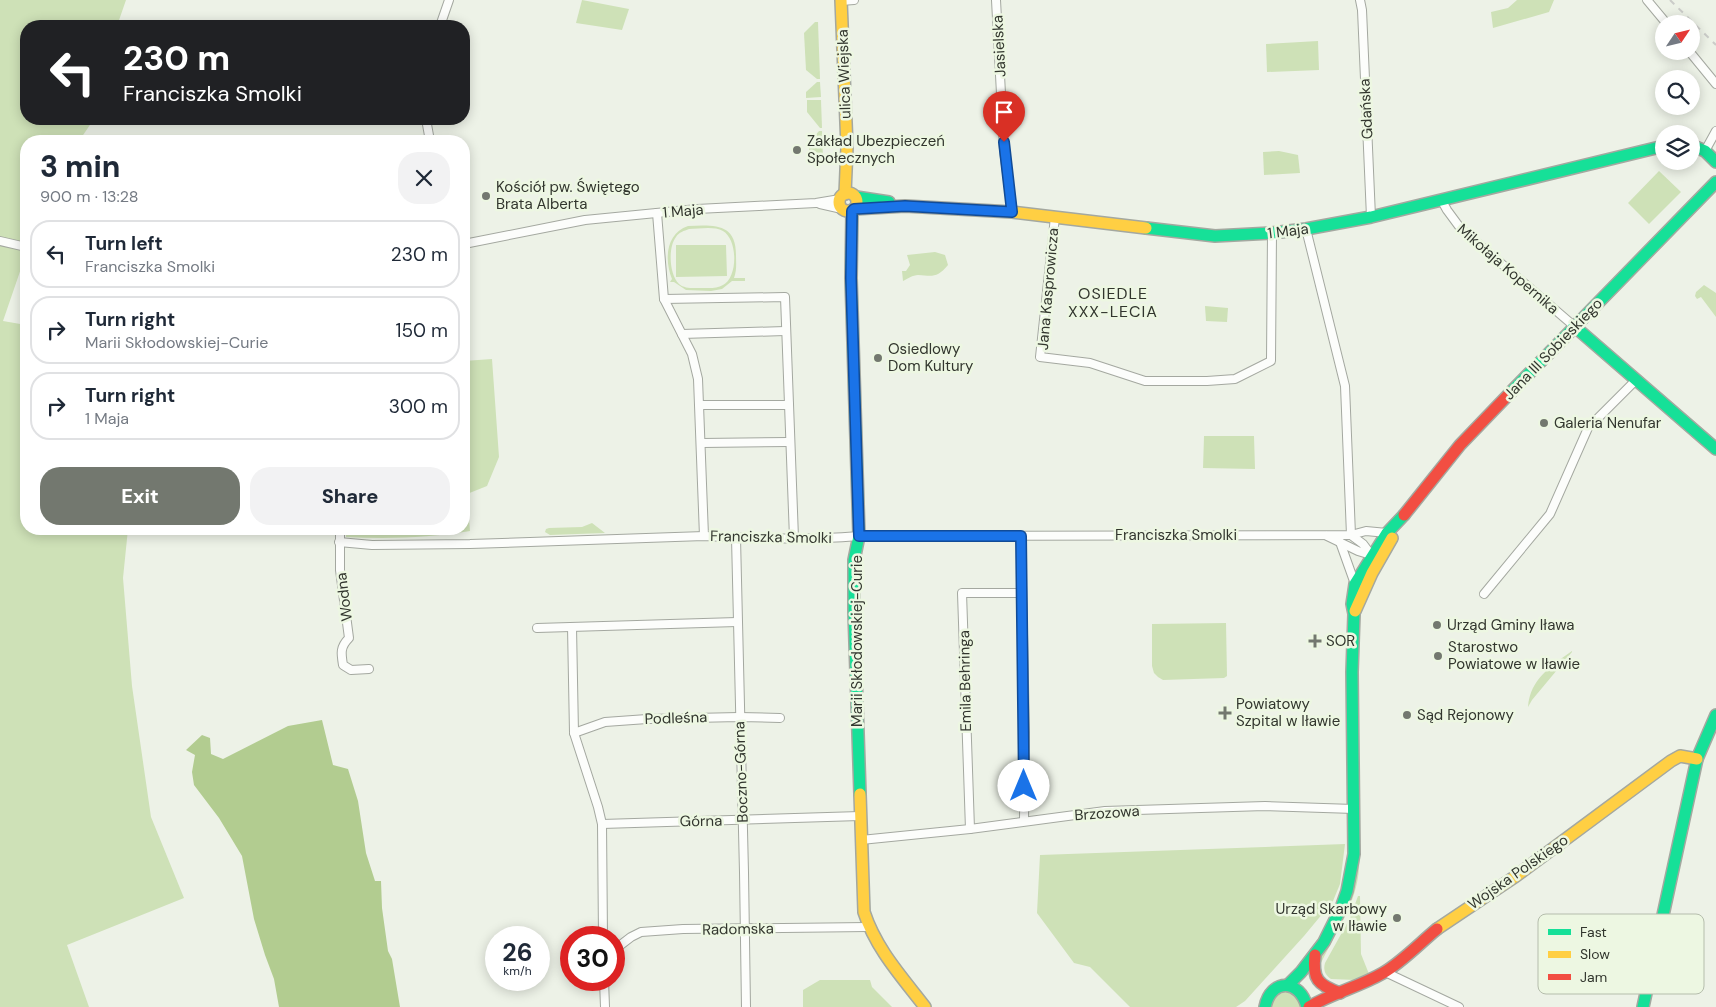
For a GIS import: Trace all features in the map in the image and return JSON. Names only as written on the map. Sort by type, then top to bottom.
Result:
[{"type":"street","points":[[442,20],[450,0]]},
{"type":"street","points":[[841,0],[854,0]]},
{"type":"street","name":"ulica Wiejska","points":[[841,0],[849,203]]},
{"type":"street","name":"Jasielska","points":[[996,0],[1004,150],[1012,212]]},
{"type":"street","name":"Gdańska","points":[[1360,0],[1371,217]]},
{"type":"street","points":[[1647,0],[1660,15]]},
{"type":"street","points":[[1696,60],[1716,84]]},
{"type":"street","points":[[1705,151],[1716,132]]},
{"type":"street","name":"1 Maja","points":[[470,243],[584,220],[657,213],[816,203],[849,203],[1012,212],[1215,236],[1272,233],[1371,217],[1655,148]]},
{"type":"street","points":[[1700,149],[1705,151],[1716,162]]},
{"type":"street","name":"Jana III Sobieskiego","points":[[1375,558],[1387,534],[1398,523],[1460,445],[1716,182]]},
{"type":"street","name":"Mikołaja Kopernika","points":[[1442,201],[1461,228],[1716,449]]},
{"type":"street","name":"Marii Skłodowskiej-Curie","points":[[849,203],[846,253],[851,278],[859,536],[854,565],[854,612],[864,912],[868,927],[883,953],[925,1007]]},
{"type":"street","points":[[657,213],[664,299],[696,367],[702,443],[704,536]]},
{"type":"street","name":"Jana Kasprowicza","points":[[1055,217],[1040,357],[1090,363],[1145,381],[1235,379],[1271,361],[1272,233]]},
{"type":"street","points":[[1306,229],[1345,386],[1351,535],[1363,544],[1375,558]]},
{"type":"street","points":[[0,241],[20,245]]},
{"type":"street","points":[[664,299],[785,296],[794,538]]},
{"type":"street","points":[[682,334],[785,331]]},
{"type":"street","points":[[1484,594],[1550,514],[1588,428],[1636,380]]},
{"type":"street","points":[[700,405],[789,405]]},
{"type":"street","points":[[702,443],[790,442]]},
{"type":"street","name":"Jana III Sobieskiego","points":[[1375,558],[1393,536],[1398,523]]},
{"type":"street","name":"Franciszka Smolki","points":[[339,542],[372,545],[470,544],[704,536],[794,538],[859,536],[1351,535],[1366,532],[1387,534]]},
{"type":"street","name":"Wodna","points":[[340,535],[340,570],[348,638],[342,644],[343,665],[351,670],[369,669]]},
{"type":"street","name":"Franciszka Smolki","points":[[1324,535],[1375,558]]},
{"type":"street","points":[[1021,536],[1024,821]]},
{"type":"street","name":"Boczno-Górna","points":[[736,538],[746,1007]]},
{"type":"street","points":[[1265,1007],[1267,997],[1271,992],[1276,988],[1288,985],[1298,976],[1316,953],[1340,912],[1350,881],[1354,854],[1352,672],[1354,614],[1352,604],[1355,584],[1340,542]]},
{"type":"street","points":[[1355,584],[1375,558]]},
{"type":"street","points":[[1354,614],[1375,558]]},
{"type":"street","name":"Emila Behringa","points":[[970,829],[962,593],[1022,593]]},
{"type":"street","points":[[537,628],[737,622]]},
{"type":"street","points":[[572,627],[574,733],[602,824],[603,926]]},
{"type":"street","points":[[1663,914],[1697,759],[1716,715]]},
{"type":"street","name":"Podleśna","points":[[574,733],[605,722],[648,719],[780,718]]},
{"type":"street","name":"Wojska Polskiego","points":[[1305,1001],[1340,993],[1385,972],[1444,924],[1516,876],[1671,761],[1680,756],[1697,759]]},
{"type":"street","name":"Brzozowa","points":[[861,840],[970,829],[1105,811],[1265,806],[1354,809]]},
{"type":"street","name":"Górna","points":[[602,824],[860,816]]},
{"type":"street","name":"Radomska","points":[[625,942],[642,932],[683,929],[868,927]]},
{"type":"street","points":[[1316,953],[1313,965],[1316,979],[1324,988],[1340,993]]},
{"type":"street","points":[[1305,1001],[1316,953]]},
{"type":"street","points":[[1385,972],[1394,978],[1459,1007]]},
{"type":"street","points":[[1288,985],[1296,988],[1305,1001]]},
{"type":"street","name":"Marii Skłodowskiej-Curie","points":[[912,989],[936,1007]]},
{"type":"street","points":[[604,991],[605,1007]]},
{"type":"street","points":[[1643,1007],[1646,994]]},
{"type":"shaded area","points":[[0,0],[126,0],[119,20],[20,20],[20,125],[90,125],[83,135],[20,135],[20,271],[3,321],[20,324],[20,535],[127,535],[123,578],[132,686],[151,817],[184,898],[67,945],[89,1007],[0,1007]]},
{"type":"shaded area","points":[[582,0],[629,9],[622,30],[576,23]]},
{"type":"shaded area","points":[[1517,0],[1554,0],[1549,12],[1493,28],[1491,12],[1508,8]]},
{"type":"shaded area","points":[[815,22],[818,22],[820,79],[817,79],[806,70],[804,33]]},
{"type":"shaded area","points":[[1318,41],[1319,70],[1267,72],[1266,44]]},
{"type":"shaded area","points":[[817,82],[820,82],[821,97],[806,98],[806,92]]},
{"type":"shaded area","points":[[807,100],[821,100],[822,128],[807,112]]},
{"type":"shaded area","points":[[819,131],[822,131],[823,160],[809,161],[809,143]]},
{"type":"shaded area","points":[[1279,151],[1298,155],[1300,173],[1264,175],[1263,152]]},
{"type":"shaded area","points":[[1659,171],[1681,192],[1649,224],[1628,203]]},
{"type":"shaded area","points":[[688,226],[715,226],[728,231],[735,245],[736,272],[734,278],[745,278],[745,281],[732,281],[722,289],[711,291],[686,290],[674,282],[670,282],[672,279],[668,264],[669,248],[675,235]],"holes":[[[689,229],[719,229],[728,236],[734,250],[734,267],[728,281],[723,285],[715,288],[692,288],[681,286],[676,280],[671,260],[673,241],[677,235]]]},
{"type":"shaded area","points":[[676,245],[726,245],[727,276],[676,277]]},
{"type":"shaded area","points":[[935,252],[945,255],[948,265],[941,272],[931,276],[916,275],[903,281],[902,271],[906,271],[910,265],[907,255]]},
{"type":"shaded area","points":[[1704,285],[1716,293],[1716,317],[1701,297],[1697,299],[1695,296],[1696,292]]},
{"type":"shaded area","points":[[1205,306],[1228,308],[1227,322],[1206,321]]},
{"type":"shaded area","points":[[492,359],[499,457],[487,486],[470,493],[470,361]]},
{"type":"shaded area","points":[[1204,436],[1254,436],[1255,469],[1203,468]]},
{"type":"shaded area","points":[[592,523],[605,533],[550,535],[545,532],[549,528],[582,527]]},
{"type":"shaded area","points":[[346,535],[439,535],[377,538],[346,537]]},
{"type":"shaded area","points":[[1226,623],[1227,676],[1224,678],[1163,680],[1154,673],[1152,666],[1152,624]]},
{"type":"shaded area","points":[[1572,651],[1528,707],[1537,681],[1549,668]]},
{"type":"shaded area","points":[[322,720],[333,765],[348,769],[358,801],[366,853],[375,881],[381,881],[382,908],[388,951],[392,959],[400,1007],[279,1007],[274,979],[254,919],[242,856],[219,818],[194,785],[192,772],[195,755],[186,750],[202,735],[210,738],[211,754],[223,759],[288,726]]},
{"type":"shaded area","points":[[1345,844],[1340,884],[1333,901],[1245,1001],[1236,1007],[1130,1007],[1090,967],[1074,963],[1037,913],[1040,855]]},
{"type":"shaded area","points":[[1359,844],[1359,865],[1354,893],[1345,917],[1319,967],[1321,976],[1319,977],[1318,960]]},
{"type":"shaded area","points":[[1358,896],[1360,896],[1361,954],[1369,974],[1356,980],[1331,979],[1325,972],[1325,963],[1350,918]]},
{"type":"shaded area","points":[[820,980],[870,980],[872,987],[892,1007],[803,1007],[803,990]]},
{"type":"shaded area","points":[[1289,991],[1300,1001],[1301,1007],[1270,1007],[1276,995]]},
{"type":"railway","points":[[1670,0],[1716,45]]},
{"type":"traffic: fast","points":[[1146,228],[1215,236],[1306,229],[1371,217],[1655,148]]},
{"type":"traffic: fast","points":[[1700,149],[1705,151],[1716,162]]},
{"type":"traffic: fast","points":[[1510,393],[1716,182]]},
{"type":"traffic: fast","points":[[856,197],[889,202]]},
{"type":"traffic: fast","points":[[852,211],[851,278],[859,536],[854,560],[854,612],[860,794]]},
{"type":"traffic: fast","points":[[1574,326],[1716,449]]},
{"type":"traffic: fast","points":[[1288,985],[1301,972],[1324,942],[1341,908],[1347,891],[1354,854],[1352,672],[1354,614],[1352,604],[1355,584],[1387,533],[1404,515]]},
{"type":"traffic: fast","points":[[1663,914],[1697,759],[1716,715]]},
{"type":"traffic: fast","points":[[1265,1007],[1273,991],[1279,987],[1286,986],[1298,991],[1307,1007]]},
{"type":"traffic: fast","points":[[1643,1007],[1646,994]]},
{"type":"traffic: slow","points":[[841,0],[847,147],[845,194]]},
{"type":"traffic: slow","points":[[848,193],[854,196],[857,202],[854,208],[848,211],[842,208],[839,202],[842,196],[848,193]]},
{"type":"traffic: slow","points":[[854,209],[905,206],[1012,212],[1146,228]]},
{"type":"traffic: slow","points":[[1355,611],[1372,573],[1392,538]]},
{"type":"traffic: slow","points":[[1437,929],[1516,876],[1671,761],[1680,756],[1697,759]]},
{"type":"traffic: slow","points":[[860,794],[864,912],[875,938],[899,974],[925,1007]]},
{"type":"traffic: jam","points":[[1404,515],[1460,445],[1510,393]]},
{"type":"traffic: jam","points":[[1309,1007],[1390,969],[1437,929]]},
{"type":"traffic: jam","points":[[1315,955],[1314,963],[1318,980],[1326,987],[1340,993]]},
{"type":"place","name":"Zakład Ubezpieczeń Społecznych","points":[[797,150]]},
{"type":"place","name":"Kościół pw. Świętego Brata Alberta","points":[[486,196]]},
{"type":"place","name":"Osiedlowy Dom Kultury","points":[[878,358]]},
{"type":"place","name":"Galeria Nenufar","points":[[1544,423]]},
{"type":"place","name":"Urząd Gminy Iława","points":[[1437,625]]},
{"type":"place","name":"SOR","points":[[1315,641]]},
{"type":"place","name":"Starostwo Powiatowe w Iławie","points":[[1438,656]]},
{"type":"place","name":"Powiatowy Szpital w Iławie","points":[[1225,713]]},
{"type":"place","name":"Sąd Rejonowy","points":[[1407,715]]},
{"type":"place","name":"Urząd Skarbowy w Iławie","points":[[1397,918]]},
{"type":"district","name":"OSIEDLE XXX-LECIA","points":[[1113,302]]},
{"type":"route","points":[[1004,142],[1012,212],[905,206],[854,209],[852,211],[851,278],[855,435],[859,536],[1021,536],[1025,732],[1024,786]]}]
